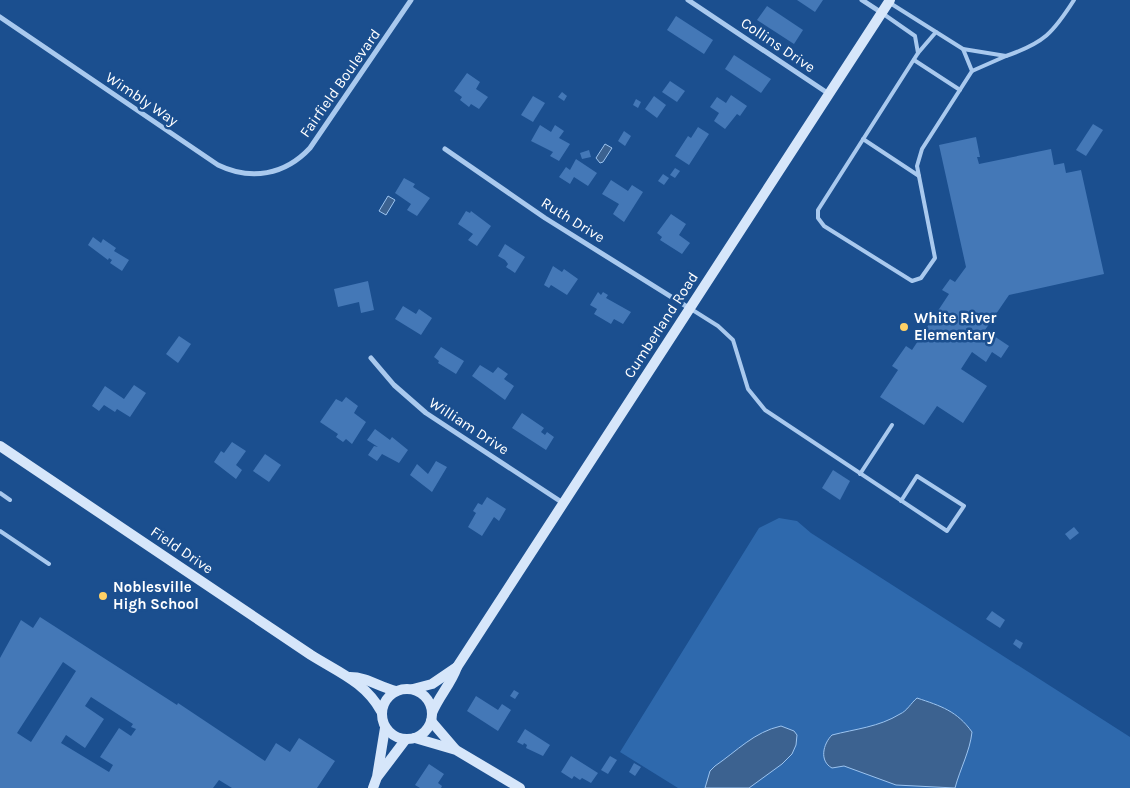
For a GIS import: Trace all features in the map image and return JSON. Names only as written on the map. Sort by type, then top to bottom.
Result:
[{"type":"street","name":"Fairfield Boulevard","points":[[280,170],[297,161],[310,148],[411,0]]},
{"type":"street","name":"Collins Drive","points":[[688,0],[829,95]]},
{"type":"street","points":[[862,0],[882,13]]},
{"type":"street","name":"Cumberland Road","points":[[432,717],[439,698],[452,680],[457,667],[890,1]]},
{"type":"street","name":"Wimbly Way","points":[[0,17],[218,165],[238,173],[249,174],[280,170]]},
{"type":"street","name":"Ruth Drive","points":[[445,149],[545,218],[689,308]]},
{"type":"street","name":"William Drive","points":[[371,358],[394,385],[426,413],[564,502]]},
{"type":"street","name":"Field Drive","points":[[0,446],[311,655],[350,677]]},
{"type":"street","name":"Cumberland Road","points":[[412,689],[432,684],[457,667]]},
{"type":"street","points":[[350,677],[362,677],[396,691],[412,689],[427,698],[432,717],[456,750]]},
{"type":"street","points":[[350,677],[365,688],[381,711],[385,728],[378,777],[374,788]]},
{"type":"street","points":[[381,711],[388,696],[396,691]]},
{"type":"street","points":[[378,777],[410,739],[422,734],[432,717]]},
{"type":"street","points":[[385,728],[391,734],[456,750],[520,788]]},
{"type":"lane","points":[[936,32],[918,53],[818,210],[818,218],[824,226],[912,281],[921,278],[935,258],[917,166],[922,149],[972,71],[1032,47],[1056,28],[1074,0]]},
{"type":"lane","points":[[890,1],[963,49],[1006,56]]},
{"type":"lane","points":[[882,13],[915,36],[918,53]]},
{"type":"lane","points":[[963,49],[972,71]]},
{"type":"lane","points":[[914,60],[960,90]]},
{"type":"lane","points":[[863,139],[919,176]]},
{"type":"lane","points":[[689,308],[718,326],[733,340],[748,389],[765,410],[860,474],[901,501],[947,531],[964,506],[917,476],[901,501]]},
{"type":"lane","points":[[860,474],[892,425]]},
{"type":"lane","points":[[0,493],[10,500]]},
{"type":"lane","points":[[0,532],[50,564]]},
{"type":"shaded area","points":[[605,144],[612,148],[603,162],[600,163],[596,158]]},
{"type":"shaded area","points":[[388,196],[395,200],[386,215],[379,211]]},
{"type":"shaded area","points":[[779,518],[797,521],[811,533],[1130,737],[1130,788],[678,788],[620,752],[759,528]]},
{"type":"shaded area","points":[[917,698],[948,710],[972,732],[955,788],[896,785],[844,766],[832,768],[825,761],[826,743],[832,735],[875,725],[892,718],[905,711]]},
{"type":"shaded area","points":[[781,726],[794,731],[797,735],[796,745],[792,754],[782,764],[749,788],[705,788],[710,771],[715,766],[754,737]]},
{"type":"building","points":[[797,0],[823,0],[815,12]]},
{"type":"building","points":[[767,6],[803,30],[794,44],[757,20]]},
{"type":"building","points":[[676,16],[713,40],[704,54],[667,30]]},
{"type":"building","points":[[734,55],[771,79],[761,93],[725,69]]},
{"type":"building","points":[[467,73],[480,82],[476,89],[488,97],[479,109],[471,104],[469,107],[460,100],[462,97],[454,91]]},
{"type":"building","points":[[670,81],[685,91],[677,102],[662,92]]},
{"type":"building","points":[[562,92],[567,96],[564,101],[558,97]]},
{"type":"building","points":[[731,95],[747,106],[740,116],[737,114],[725,129],[714,121],[719,113],[710,107],[717,97],[726,103]]},
{"type":"building","points":[[533,96],[545,103],[533,122],[521,115]]},
{"type":"building","points":[[654,96],[666,105],[657,118],[645,109]]},
{"type":"building","points":[[636,99],[641,102],[638,108],[633,105]]},
{"type":"building","points":[[1093,124],[1103,130],[1086,156],[1076,150]]},
{"type":"building","points":[[540,125],[551,132],[555,125],[564,131],[559,138],[570,144],[559,161],[550,156],[553,152],[531,141]]},
{"type":"building","points":[[698,127],[709,134],[689,165],[675,156],[688,136],[691,138]]},
{"type":"building","points":[[624,131],[631,136],[625,146],[618,141]]},
{"type":"building","name":"White River Elementary","points":[[976,137],[980,157],[977,157],[979,164],[1051,149],[1054,165],[1064,163],[1066,173],[1081,170],[1104,274],[1009,295],[985,330],[1009,346],[1001,358],[992,352],[986,362],[972,352],[961,369],[987,386],[963,423],[937,406],[924,425],[880,397],[898,370],[892,366],[906,346],[912,350],[949,294],[942,290],[950,279],[955,282],[966,267],[939,145]]},
{"type":"building","points":[[589,150],[591,157],[582,159],[580,153]]},
{"type":"building","points":[[576,159],[597,173],[588,186],[574,177],[570,184],[559,177],[566,167],[570,170]]},
{"type":"building","points":[[675,168],[680,171],[675,178],[670,175]]},
{"type":"building","points":[[663,174],[669,178],[664,185],[658,181]]},
{"type":"building","points":[[404,178],[415,184],[413,187],[430,198],[417,216],[407,210],[411,204],[395,193]]},
{"type":"building","points":[[611,180],[628,191],[632,185],[643,192],[624,222],[613,214],[619,204],[602,194]]},
{"type":"building","points":[[466,211],[470,213],[471,211],[491,226],[477,246],[468,240],[473,234],[458,224]]},
{"type":"building","points":[[671,214],[686,224],[679,235],[690,243],[682,254],[660,240],[662,237],[657,233]]},
{"type":"building","points":[[93,237],[101,243],[103,239],[116,248],[114,251],[129,260],[122,271],[110,263],[112,260],[109,258],[108,260],[88,245]]},
{"type":"building","points":[[505,244],[525,257],[515,273],[506,267],[508,264],[505,260],[498,256]]},
{"type":"building","points":[[553,266],[562,272],[564,269],[578,279],[567,295],[551,285],[549,288],[544,285]]},
{"type":"building","points":[[368,281],[374,310],[361,313],[359,302],[338,307],[334,289]]},
{"type":"building","points":[[598,292],[601,295],[603,292],[608,295],[606,298],[631,312],[623,324],[614,319],[611,324],[594,314],[597,309],[590,305]]},
{"type":"building","points":[[403,306],[416,314],[419,309],[432,318],[421,335],[395,319]]},
{"type":"building","points":[[179,336],[191,344],[178,363],[166,354]]},
{"type":"building","points":[[441,347],[464,361],[456,374],[438,363],[439,361],[434,357]]},
{"type":"building","points":[[480,365],[493,373],[498,367],[508,374],[504,379],[514,386],[505,400],[472,376]]},
{"type":"building","points":[[134,385],[146,393],[130,417],[117,409],[115,412],[104,405],[99,411],[92,406],[105,386],[124,399]]},
{"type":"building","points":[[346,397],[358,406],[354,413],[366,422],[352,444],[346,439],[343,442],[336,437],[338,434],[320,422],[336,399],[342,402]]},
{"type":"building","points":[[522,413],[544,428],[541,432],[545,435],[547,432],[554,437],[546,450],[512,428]]},
{"type":"building","points":[[375,429],[390,440],[392,437],[408,450],[399,463],[382,454],[377,461],[368,455],[374,446],[378,447],[367,440]]},
{"type":"building","points":[[232,442],[246,451],[236,465],[242,470],[236,479],[214,462],[221,451],[224,453]]},
{"type":"building","points":[[265,454],[281,465],[269,482],[253,471]]},
{"type":"building","points":[[436,461],[447,467],[432,492],[410,475],[417,464],[428,474]]},
{"type":"building","points":[[833,470],[850,481],[840,500],[822,488]]},
{"type":"building","points":[[487,497],[506,509],[499,521],[494,517],[482,536],[468,527],[476,513],[473,511],[478,503],[482,505]]},
{"type":"building","points":[[1074,527],[1079,533],[1070,540],[1065,534]]},
{"type":"building","points":[[992,611],[1005,620],[1000,628],[986,619]]},
{"type":"building","points":[[40,617],[177,705],[178,703],[265,761],[276,743],[290,752],[299,738],[335,761],[317,788],[232,788],[219,780],[213,788],[0,788],[0,658],[21,620],[33,628]],"holes":[[[63,662],[76,671],[31,742],[17,733]],[[91,697],[133,724],[131,727],[136,729],[131,736],[119,728],[100,757],[113,765],[109,772],[61,743],[66,735],[85,748],[104,719],[85,706]]]},
{"type":"building","points":[[1016,639],[1023,643],[1020,649],[1013,644]]},
{"type":"building","points":[[514,690],[519,693],[515,699],[510,696]]},
{"type":"building","points":[[476,696],[498,710],[502,704],[511,710],[498,731],[467,711]]},
{"type":"building","points":[[525,729],[550,745],[543,756],[526,748],[527,745],[524,743],[523,745],[517,742]]},
{"type":"building","points":[[571,756],[598,773],[591,783],[574,776],[572,779],[561,772]]},
{"type":"building","points":[[610,756],[617,760],[608,774],[601,770]]},
{"type":"building","points":[[634,763],[641,767],[635,776],[629,772]]},
{"type":"building","points":[[429,764],[444,774],[438,783],[442,786],[441,788],[420,788],[415,785]]},
{"type":"place","name":"White River Elementary","points":[[904,327]]},
{"type":"place","name":"Noblesville High School","points":[[103,596]]}]
